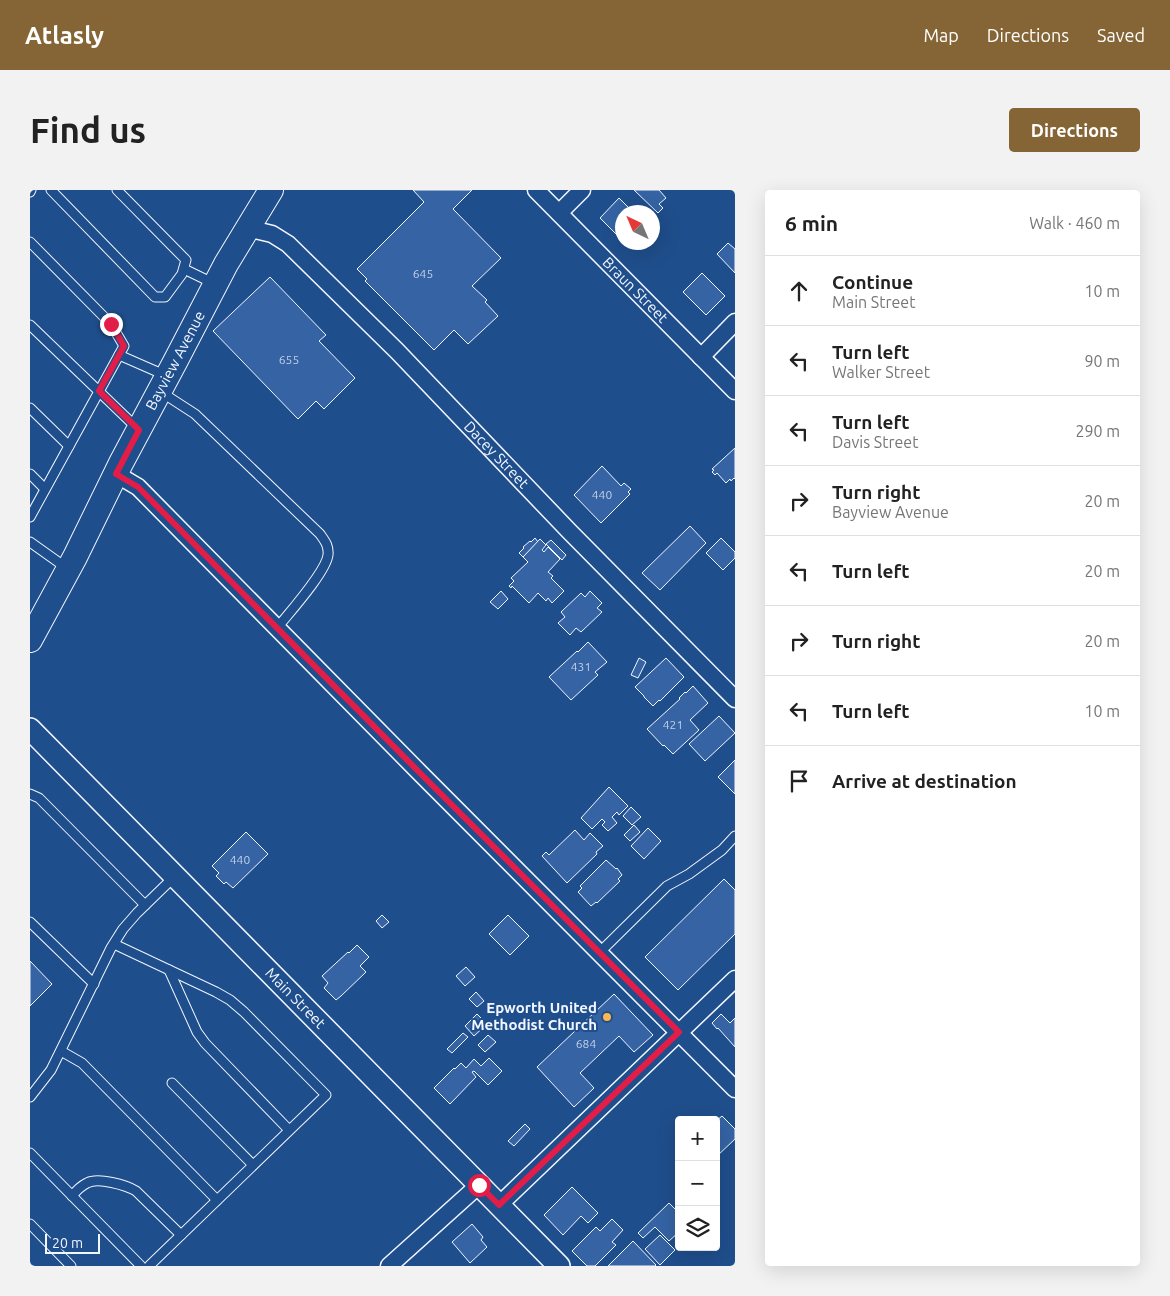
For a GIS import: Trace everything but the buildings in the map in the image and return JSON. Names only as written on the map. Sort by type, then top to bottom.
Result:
[{"type":"main road","name":"Bayview Avenue","points":[[30,640],[215,284],[271,190]]},
{"type":"street","name":"Braun Street","points":[[536,190],[735,391]]},
{"type":"street","points":[[559,213],[582,190]]},
{"type":"street","name":"Dacey Street","points":[[247,228],[272,234],[288,244],[397,351],[569,531],[735,699]]},
{"type":"street","points":[[701,357],[735,322]]},
{"type":"street","points":[[116,474],[138,487],[735,1089]]},
{"type":"street","name":"Main Street","points":[[30,729],[559,1266]]},
{"type":"street","points":[[499,1205],[735,979]]},
{"type":"street","points":[[389,1266],[479,1185]]},
{"type":"lane","points":[[51,190],[154,297],[165,297],[182,274],[186,260],[117,190]]},
{"type":"lane","points":[[30,242],[111,324],[124,346],[30,517]]},
{"type":"lane","points":[[184,269],[215,284]]},
{"type":"lane","points":[[30,325],[139,430]]},
{"type":"lane","points":[[119,355],[164,384],[320,534],[327,543],[328,554],[326,564],[277,628]]},
{"type":"lane","points":[[30,408],[69,446]]},
{"type":"lane","points":[[30,474],[45,489]]},
{"type":"lane","points":[[30,542],[68,569]]},
{"type":"lane","points":[[30,794],[39,798],[146,905]]},
{"type":"lane","points":[[600,953],[667,886],[689,874],[722,850],[735,836]]},
{"type":"lane","points":[[30,1097],[51,1070],[123,929],[174,876]]},
{"type":"lane","points":[[30,922],[94,984]]},
{"type":"lane","points":[[114,944],[230,1000],[326,1095],[150,1266]]},
{"type":"lane","points":[[169,970],[197,1032],[205,1043],[289,1130]]},
{"type":"lane","points":[[61,1051],[82,1063],[217,1200]]},
{"type":"lane","points":[[172,1083],[253,1166]]},
{"type":"lane","points":[[30,1153],[141,1266]]},
{"type":"lane","points":[[72,1196],[82,1185],[97,1180],[129,1187],[136,1191],[181,1236]]},
{"type":"lane","points":[[30,1224],[71,1266]]},
{"type":"place","name":"Epworth United Methodist Church","points":[[607,1017]]},
{"type":"route","points":[[111,324],[124,346],[99,391],[139,430],[116,474],[138,487],[679,1032],[499,1205],[479,1185]]}]
